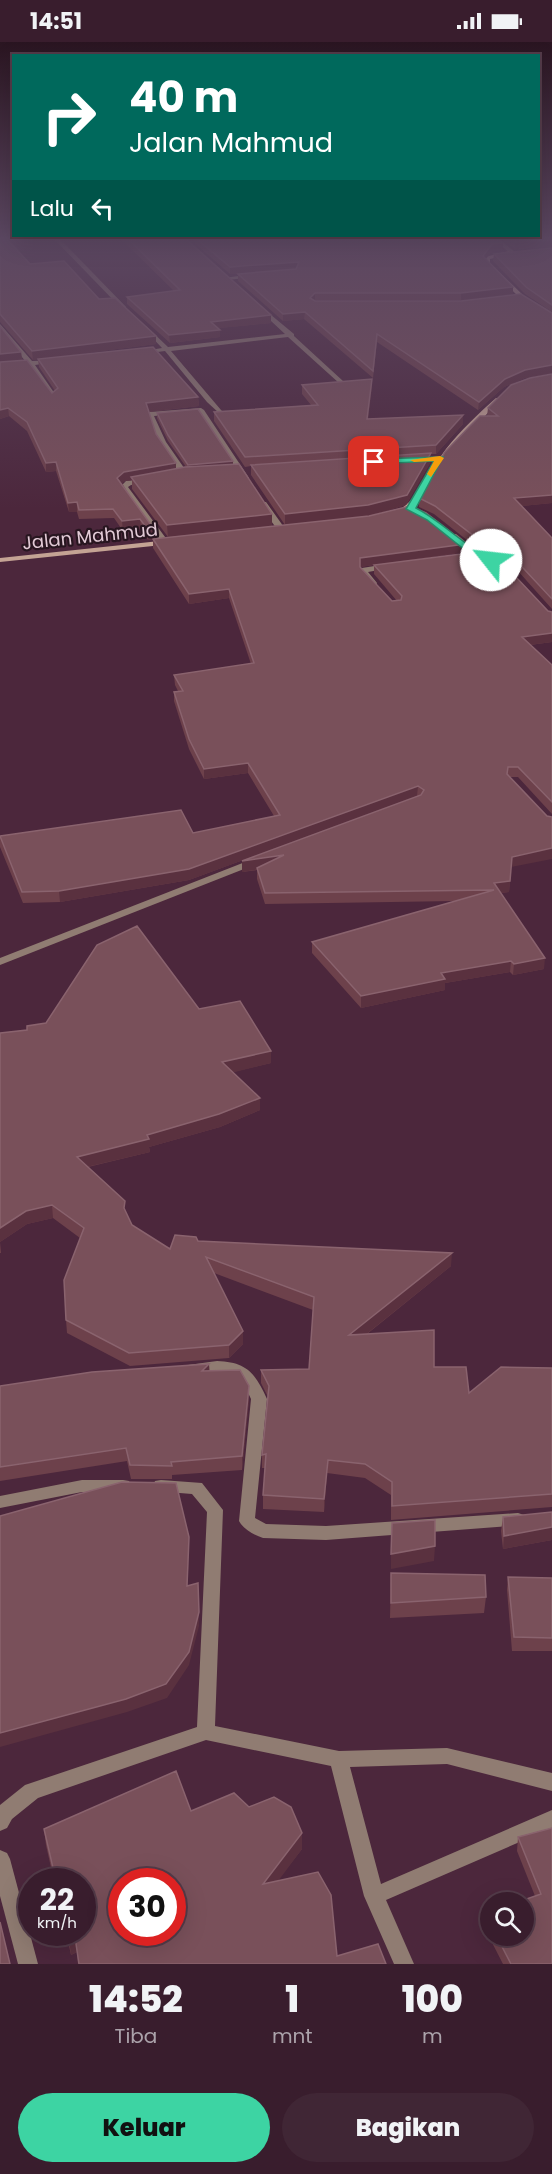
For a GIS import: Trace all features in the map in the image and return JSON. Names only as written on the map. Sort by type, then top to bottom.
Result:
[{"type":"street","points":[[3,330],[54,398]]},
{"type":"street","points":[[147,330],[168,348],[191,382],[219,411]]},
{"type":"street","points":[[286,330],[341,382]]},
{"type":"street","points":[[135,352],[292,335]]},
{"type":"street","points":[[0,367],[60,361]]},
{"type":"street","points":[[388,517],[411,509],[440,458],[464,431],[507,390]]},
{"type":"street","points":[[185,475],[162,442],[150,414],[201,410],[247,481]]},
{"type":"street","points":[[407,460],[440,458]]},
{"type":"street","points":[[230,472],[252,472]]},
{"type":"street","points":[[174,477],[196,474]]},
{"type":"street","points":[[151,480],[129,483],[124,487],[165,543]]},
{"type":"street","points":[[261,501],[282,530]]},
{"type":"street","points":[[411,509],[420,513]]},
{"type":"street","points":[[270,531],[293,529]]},
{"type":"street","points":[[446,531],[478,556],[496,562]]},
{"type":"street","name":"Jalan Mahmud","points":[[0,560],[177,542]]},
{"type":"street","points":[[467,557],[478,556]]},
{"type":"street","points":[[380,590],[364,572],[365,570],[402,564]]},
{"type":"street","points":[[0,962],[270,856]]},
{"type":"street","points":[[173,1370],[230,1366],[245,1373],[252,1381],[259,1399],[247,1521],[263,1531],[326,1533],[539,1518]]},
{"type":"street","points":[[0,1502],[82,1486],[196,1488],[206,1496],[215,1510],[206,1732]]},
{"type":"street","points":[[0,1822],[4,1813],[32,1791],[206,1732],[339,1759],[447,1756],[552,1782]]},
{"type":"street","points":[[339,1759],[374,1896],[404,1964]]},
{"type":"street","points":[[374,1896],[552,1819]]},
{"type":"street","points":[[0,1859],[28,1964]]},
{"type":"building","points":[[0,330],[3,330],[21,352],[0,354]]},
{"type":"building","points":[[14,330],[149,330],[156,336],[32,351]]},
{"type":"building","points":[[163,330],[220,330],[169,335]]},
{"type":"building","points":[[325,330],[552,330],[552,365],[525,370],[505,379],[479,402],[377,334],[373,371]]},
{"type":"building","points":[[153,347],[198,397],[146,403],[156,434],[176,463],[124,472],[117,478],[154,529],[148,530],[140,519],[122,521],[113,509],[79,510],[77,502],[68,503],[56,462],[46,463],[27,422],[8,408],[0,410],[0,362],[27,360],[52,393],[58,388],[38,359]]},
{"type":"building","points":[[552,374],[552,495],[514,498],[552,538],[552,599],[509,553],[483,543],[435,506],[419,498],[445,452],[469,427],[480,416],[498,416],[488,408],[511,385],[530,378]]},
{"type":"building","points":[[372,379],[367,419],[463,415],[436,445],[245,457],[214,412],[318,405],[302,385]]},
{"type":"building","points":[[198,409],[233,461],[188,465],[168,435],[157,413]]},
{"type":"building","points":[[431,453],[407,495],[368,505],[285,514],[251,465]]},
{"type":"building","points":[[239,464],[272,514],[167,525],[131,477],[185,467]]},
{"type":"building","points":[[410,506],[426,513],[466,544],[360,558],[360,567],[392,601],[401,600],[402,596],[374,565],[477,552],[500,560],[548,611],[552,612],[552,633],[522,637],[552,665],[552,802],[518,767],[508,767],[507,774],[547,816],[552,817],[552,848],[512,857],[510,881],[494,883],[545,958],[514,964],[511,961],[441,973],[445,979],[361,996],[312,942],[494,890],[265,893],[257,868],[284,855],[242,861],[421,795],[424,790],[418,786],[189,869],[59,891],[22,892],[0,836],[181,810],[193,833],[280,815],[248,763],[204,769],[189,739],[174,692],[183,691],[174,675],[254,663],[229,589],[189,594],[153,539],[369,516]]},
{"type":"building","points":[[137,926],[199,1009],[240,1001],[271,1051],[222,1062],[260,1098],[219,1114],[147,1135],[149,1139],[77,1157],[125,1201],[124,1208],[132,1225],[170,1249],[175,1235],[196,1237],[198,1241],[452,1253],[349,1335],[434,1330],[434,1367],[466,1367],[469,1393],[501,1367],[552,1368],[552,1494],[392,1506],[392,1482],[365,1464],[328,1460],[324,1499],[263,1495],[266,1454],[262,1455],[269,1386],[261,1370],[309,1369],[314,1297],[206,1257],[243,1331],[229,1345],[129,1353],[66,1320],[64,1280],[84,1228],[52,1205],[26,1211],[0,1228],[0,1033],[27,1030],[27,1026],[46,1023],[97,945]]},
{"type":"building","points":[[209,1364],[202,1371],[240,1370],[249,1386],[242,1456],[171,1462],[172,1466],[130,1465],[126,1448],[0,1467],[0,1386],[92,1372]]},
{"type":"building","points":[[122,1482],[176,1483],[189,1537],[187,1586],[198,1583],[199,1612],[189,1652],[166,1684],[126,1699],[0,1733],[0,1516]]},
{"type":"building","points":[[552,1512],[552,1527],[504,1536],[503,1517]]},
{"type":"building","points":[[435,1520],[435,1546],[391,1554],[392,1523]]},
{"type":"building","points":[[391,1573],[485,1575],[486,1597],[391,1603]]},
{"type":"building","points":[[508,1577],[552,1578],[552,1638],[514,1637]]},
{"type":"building","points":[[176,1771],[191,1811],[234,1793],[249,1807],[274,1797],[291,1807],[302,1833],[263,1884],[318,1872],[331,1895],[337,1956],[378,1944],[386,1964],[79,1964],[76,1946],[96,1946],[96,1868],[53,1868],[44,1829]]},
{"type":"building","points":[[552,1828],[552,1964],[511,1964],[502,1946],[534,1946],[534,1896],[541,1894],[518,1837]]},
{"type":"building","points":[[0,1922],[10,1964],[0,1964]]},
{"type":"slow traffic","points":[[414,460],[440,458],[431,474]]},
{"type":"route","points":[[374,462],[440,458],[411,509],[430,518],[478,556],[491,560]]}]
